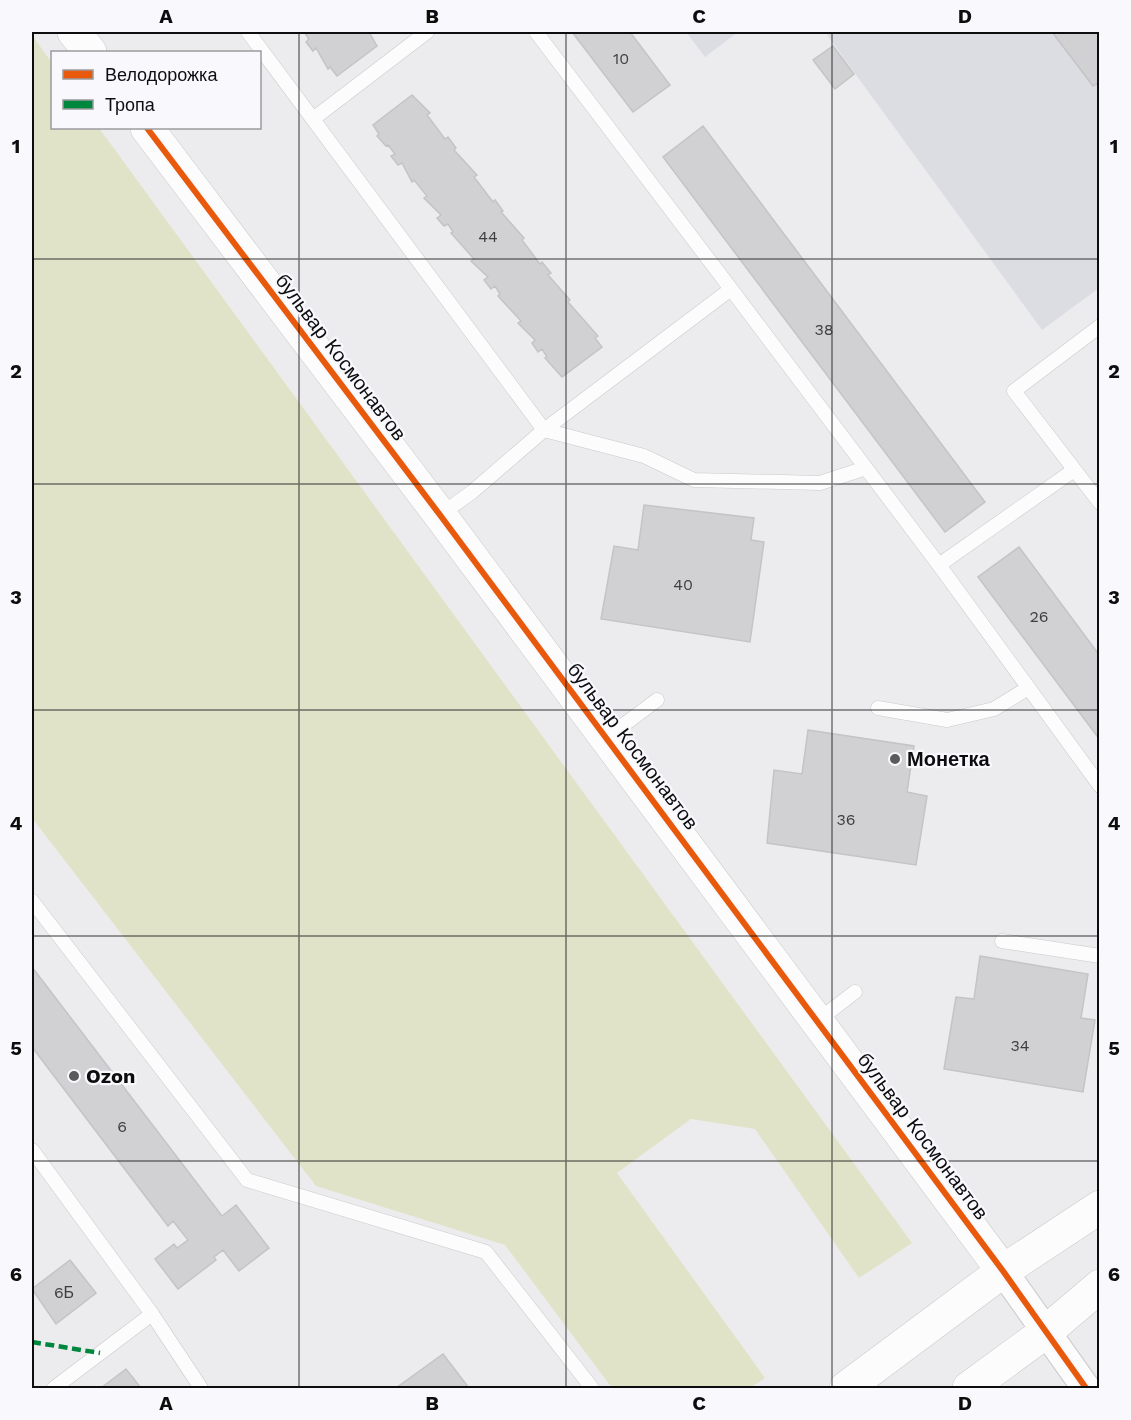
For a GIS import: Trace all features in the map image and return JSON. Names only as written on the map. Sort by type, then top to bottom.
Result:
[{"type":"street","points":[[74,32],[89,51]]},
{"type":"street","name":"бульвар Космонавтов","points":[[148,129],[441,515],[1003,1271],[1086,1389]]},
{"type":"street","points":[[846,1389],[1003,1271],[1100,1207]]},
{"type":"street","points":[[969,1389],[1047,1331],[1100,1286]]},
{"type":"lane","points":[[248,32],[544,430],[644,456],[694,480],[820,483],[866,468]]},
{"type":"lane","points":[[313,119],[427,32]]},
{"type":"lane","points":[[536,32],[939,565],[1100,786]]},
{"type":"lane","points":[[441,515],[472,492],[544,430],[730,289]]},
{"type":"lane","points":[[1100,326],[1014,391],[1100,503]]},
{"type":"lane","points":[[939,565],[1074,470]]},
{"type":"lane","points":[[878,708],[947,720],[994,709],[1028,688]]},
{"type":"lane","points":[[606,738],[657,699]]},
{"type":"lane","points":[[32,901],[247,1180],[486,1252],[591,1389]]},
{"type":"lane","points":[[1002,941],[1100,956]]},
{"type":"lane","points":[[817,1021],[855,992]]},
{"type":"lane","points":[[32,1150],[152,1314],[201,1389]]},
{"type":"lane","points":[[54,1389],[152,1314]]},
{"type":"shaded area","points":[[686,32],[738,32],[705,57]]},
{"type":"shaded area","points":[[832,32],[1099,32],[1099,288],[1042,330],[827,35]]},
{"type":"green space","points":[[32,35],[51,62],[51,129],[100,129],[912,1243],[859,1278],[755,1129],[691,1119],[617,1173],[765,1378],[750,1388],[612,1388],[505,1245],[316,1186],[32,818]]},
{"type":"building","points":[[304,32],[369,32],[377,46],[337,76],[330,67],[328,69],[316,48],[313,51],[306,42],[309,39]]},
{"type":"building","points":[[572,32],[630,32],[670,85],[633,112]]},
{"type":"building","points":[[1052,32],[1100,32],[1100,82],[1093,86]]},
{"type":"building","points":[[833,46],[854,74],[835,89],[813,60]]},
{"type":"building","points":[[412,95],[430,113],[427,115],[445,139],[448,137],[456,148],[454,150],[477,175],[474,177],[524,238],[522,240],[540,264],[542,262],[551,273],[548,275],[570,300],[568,302],[598,336],[595,338],[602,347],[562,377],[545,358],[547,357],[542,349],[538,352],[532,343],[535,340],[518,323],[521,321],[498,296],[500,294],[495,286],[491,289],[484,280],[488,277],[471,261],[474,259],[451,233],[453,232],[448,224],[444,226],[437,218],[441,215],[424,198],[427,196],[414,180],[412,182],[402,163],[398,165],[391,156],[395,154],[388,145],[386,146],[377,136],[379,134],[373,125]]},
{"type":"building","points":[[703,126],[985,502],[945,532],[663,157]]},
{"type":"building","points":[[644,505],[754,518],[751,540],[764,542],[750,642],[601,619],[614,546],[638,550]]},
{"type":"building","points":[[1019,547],[1100,656],[1100,740],[978,577]]},
{"type":"building","points":[[808,730],[914,746],[907,792],[927,796],[916,865],[767,843],[774,770],[802,774]]},
{"type":"building","points":[[980,956],[1088,974],[1081,1018],[1095,1020],[1083,1092],[944,1069],[956,997],[974,999]]},
{"type":"building","points":[[32,967],[222,1216],[236,1205],[269,1248],[239,1271],[223,1250],[214,1257],[216,1260],[178,1289],[155,1259],[174,1244],[177,1248],[188,1240],[173,1221],[168,1226],[32,1047]]},
{"type":"building","points":[[70,1260],[96,1293],[56,1324],[32,1289]]},
{"type":"building","points":[[443,1354],[469,1388],[396,1388]]},
{"type":"building","points":[[126,1369],[141,1388],[101,1388]]},
{"type":"marked path","points":[[32,1342],[100,1353]]},
{"type":"cycle path","points":[[148,129],[440,515],[1003,1271],[1086,1388]]},
{"type":"place","name":"Монетка","points":[[895,759]]},
{"type":"place","name":"Ozon","points":[[74,1076]]}]
